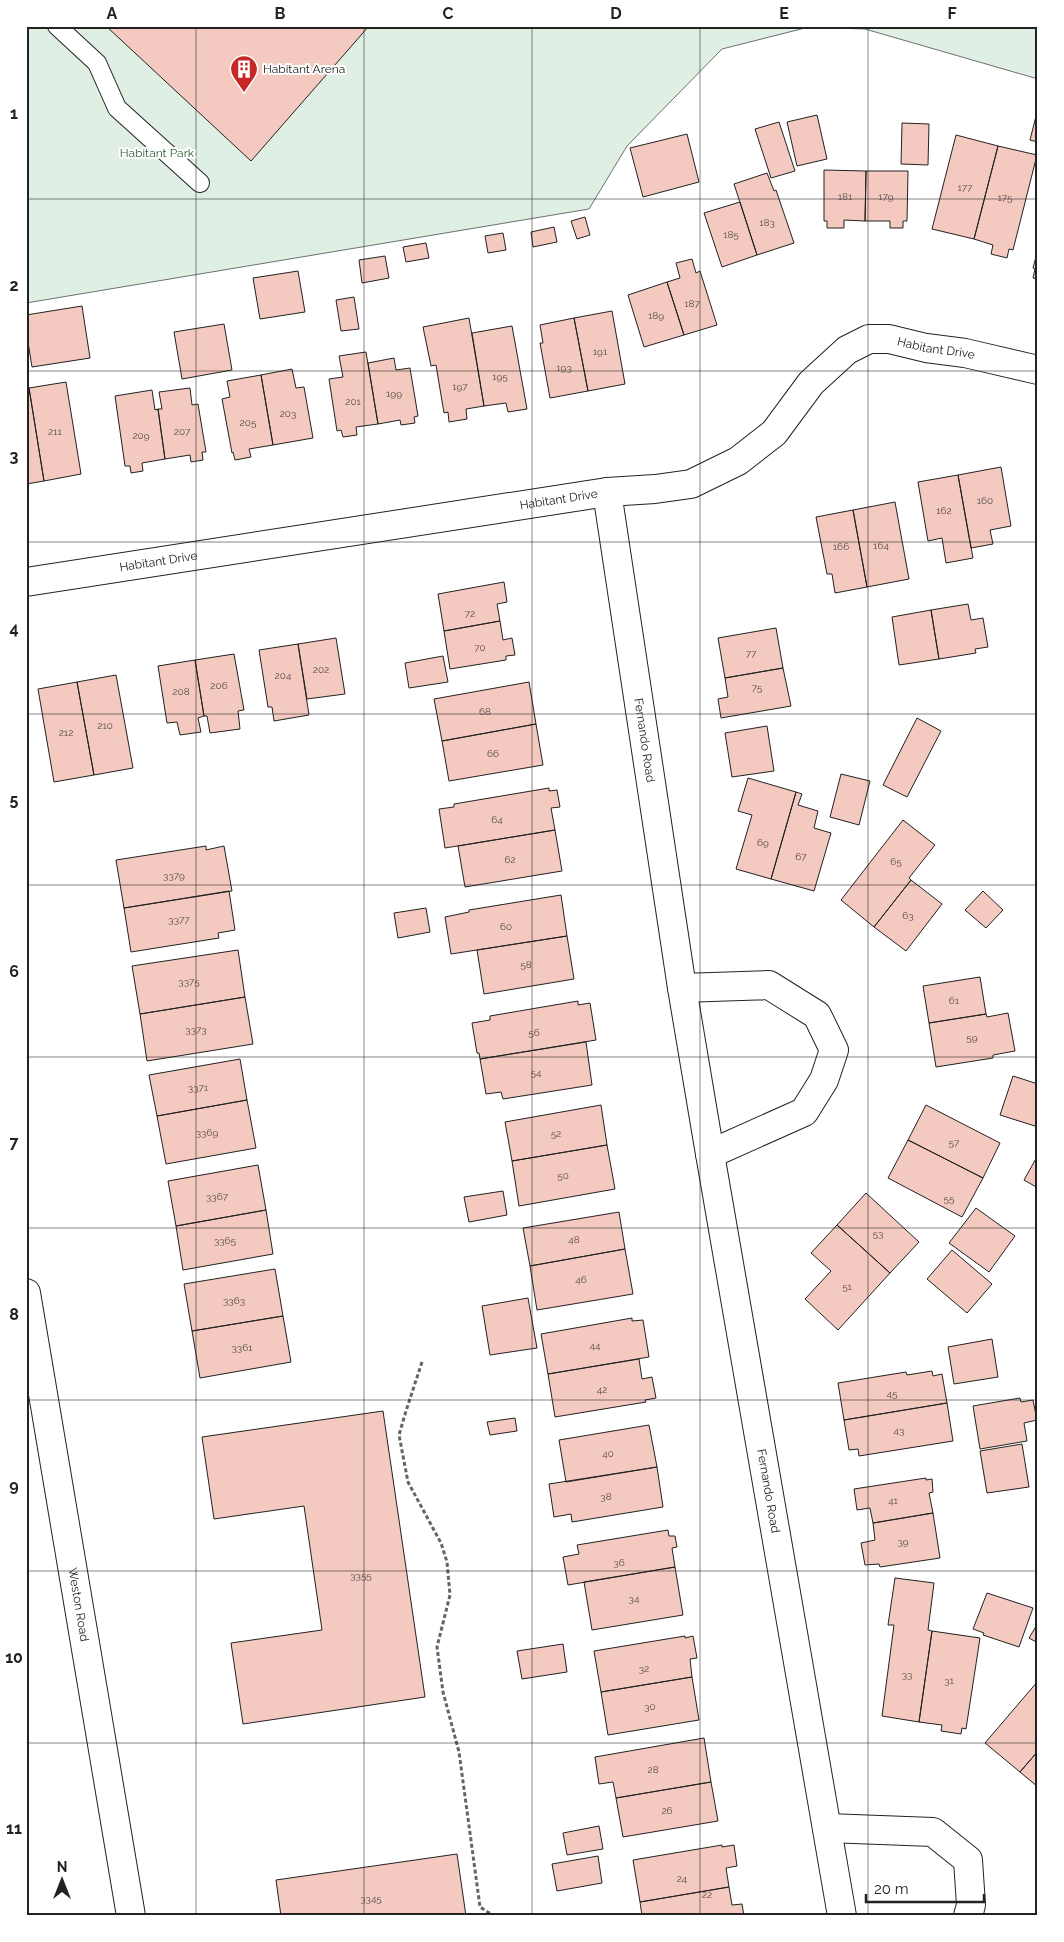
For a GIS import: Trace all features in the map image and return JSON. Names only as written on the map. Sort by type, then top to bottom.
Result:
[{"type":"street","name":"Habitant Drive","points":[[26,582],[607,492],[655,489],[690,484],[738,461],[774,433],[811,382],[847,350],[869,339],[889,339],[926,348],[965,353],[1038,370]]},
{"type":"street","name":"Fernando Road","points":[[607,492],[682,988],[842,1916]]},
{"type":"street","points":[[682,988],[769,985],[817,1015],[834,1050],[824,1080],[804,1112],[710,1154]]},
{"type":"street","name":"Weston Road","points":[[26,1293],[131,1916]]},
{"type":"street","points":[[827,1828],[932,1832],[968,1860],[971,1904],[968,1916]]},
{"type":"lane","points":[[57,26],[97,63],[117,108],[200,183]]},
{"type":"path","points":[[422,1362],[400,1435],[408,1482],[441,1543],[447,1562],[450,1595],[437,1648],[443,1692],[459,1752],[480,1907],[494,1916]]},
{"type":"green space","name":"Habitant Park","points":[[26,26],[1038,26],[1038,79],[865,29],[809,27],[722,49],[627,146],[589,209],[26,303]]},
{"type":"building","name":"Habitant Arena","points":[[106,26],[369,26],[251,161]]},
{"type":"building","points":[[1038,108],[1038,142],[1030,140]]},
{"type":"building","points":[[817,115],[827,159],[797,166],[787,122]]},
{"type":"building","points":[[779,122],[795,171],[771,178],[755,129]]},
{"type":"building","points":[[902,123],[929,124],[928,165],[901,164]]},
{"type":"building","points":[[687,134],[699,182],[643,197],[630,148]]},
{"type":"building","points":[[956,135],[998,146],[974,239],[932,229]]},
{"type":"building","points":[[998,146],[1037,155],[1013,250],[1009,249],[1007,258],[991,254],[993,245],[974,239]]},
{"type":"building","points":[[824,170],[866,171],[865,221],[844,220],[844,228],[827,228],[827,221],[824,221]]},
{"type":"building","points":[[866,171],[908,171],[907,221],[903,221],[903,228],[890,228],[890,221],[865,221]]},
{"type":"building","points":[[767,173],[774,191],[776,190],[794,243],[757,255],[734,184]]},
{"type":"building","points":[[740,202],[757,255],[722,267],[704,213]]},
{"type":"building","points":[[585,217],[590,235],[577,239],[571,221]]},
{"type":"building","points":[[554,227],[557,242],[533,247],[531,232]]},
{"type":"building","points":[[503,233],[506,250],[488,253],[485,236]]},
{"type":"building","points":[[426,243],[429,258],[406,262],[403,247]]},
{"type":"building","points":[[1038,249],[1038,279],[1033,278],[1035,269],[1033,268]]},
{"type":"building","points":[[385,256],[389,278],[362,283],[359,260]]},
{"type":"building","points":[[692,259],[696,273],[700,271],[717,325],[684,335],[667,282],[680,278],[676,263]]},
{"type":"building","points":[[298,271],[305,312],[260,319],[253,278]]},
{"type":"building","points":[[667,282],[684,335],[644,347],[628,295]]},
{"type":"building","points":[[354,297],[359,329],[341,331],[336,300]]},
{"type":"building","points":[[82,306],[90,358],[32,367],[26,330],[26,315]]},
{"type":"building","points":[[612,311],[625,384],[588,391],[574,318]]},
{"type":"building","points":[[469,318],[484,406],[466,409],[467,419],[449,422],[448,412],[444,413],[436,365],[431,366],[423,327]]},
{"type":"building","points":[[574,318],[588,391],[550,398],[540,343],[543,343],[540,325]]},
{"type":"building","points":[[224,324],[232,370],[182,379],[174,332]]},
{"type":"building","points":[[512,326],[527,409],[508,412],[506,403],[484,406],[472,333]]},
{"type":"building","points":[[366,352],[378,424],[356,427],[357,435],[343,437],[341,430],[337,431],[329,379],[343,377],[339,356]]},
{"type":"building","points":[[394,358],[396,370],[410,368],[418,416],[414,417],[415,423],[401,425],[400,420],[378,424],[368,363]]},
{"type":"building","points":[[292,369],[296,388],[304,387],[313,438],[273,445],[261,375]]},
{"type":"building","points":[[261,375],[273,445],[249,449],[251,457],[235,460],[222,399],[230,397],[227,381]]},
{"type":"building","points":[[66,382],[81,474],[44,481],[29,388]]},
{"type":"building","points":[[29,388],[44,481],[26,484],[26,389]]},
{"type":"building","points":[[190,388],[192,405],[198,404],[206,452],[202,452],[203,460],[191,462],[190,455],[165,459],[158,409],[162,409],[159,392]]},
{"type":"building","points":[[152,390],[155,410],[158,409],[165,459],[142,463],[143,471],[131,473],[130,466],[125,466],[115,396]]},
{"type":"building","points":[[1001,467],[1011,526],[990,530],[993,544],[971,548],[958,475]]},
{"type":"building","points":[[958,475],[973,558],[946,563],[942,538],[928,541],[918,482]]},
{"type":"building","points":[[895,502],[909,579],[867,587],[853,510]]},
{"type":"building","points":[[853,510],[867,587],[835,593],[832,574],[827,574],[816,517]]},
{"type":"building","points":[[504,582],[507,602],[497,604],[500,621],[444,631],[438,594]]},
{"type":"building","points":[[968,604],[971,620],[983,618],[988,647],[975,649],[976,653],[939,659],[931,610]]},
{"type":"building","points":[[931,610],[939,659],[899,665],[892,617]]},
{"type":"building","points":[[500,621],[503,640],[512,638],[515,655],[506,656],[506,660],[450,669],[444,631]]},
{"type":"building","points":[[776,628],[783,668],[725,678],[718,638]]},
{"type":"building","points":[[336,638],[345,694],[307,699],[298,644]]},
{"type":"building","points":[[298,644],[309,715],[274,721],[272,707],[268,707],[259,650]]},
{"type":"building","points":[[234,654],[244,710],[238,711],[240,729],[210,733],[207,716],[204,716],[195,660]]},
{"type":"building","points":[[443,656],[448,682],[409,688],[405,663]]},
{"type":"building","points":[[195,660],[204,716],[198,718],[201,732],[180,735],[177,722],[167,723],[158,666]]},
{"type":"building","points":[[783,668],[791,706],[721,718],[718,699],[728,697],[725,678]]},
{"type":"building","points":[[116,675],[133,768],[94,775],[77,682]]},
{"type":"building","points":[[77,682],[94,775],[54,782],[38,689]]},
{"type":"building","points":[[529,682],[536,724],[442,741],[434,699]]},
{"type":"building","points":[[917,718],[941,731],[907,797],[883,785]]},
{"type":"building","points":[[536,724],[543,765],[449,781],[442,741]]},
{"type":"building","points":[[767,726],[774,771],[732,777],[725,733]]},
{"type":"building","points":[[841,774],[870,781],[859,825],[830,817]]},
{"type":"building","points":[[748,778],[796,792],[771,879],[736,869],[752,815],[738,811]]},
{"type":"building","points":[[549,788],[549,791],[557,790],[560,807],[551,808],[555,830],[445,848],[439,809],[454,807],[454,804]]},
{"type":"building","points":[[796,792],[802,794],[798,805],[818,811],[814,828],[831,833],[814,891],[771,879]]},
{"type":"building","points":[[903,820],[935,845],[909,878],[911,880],[874,927],[841,900]]},
{"type":"building","points":[[555,830],[562,871],[465,887],[458,846]]},
{"type":"building","points":[[206,846],[206,850],[224,846],[232,891],[124,908],[116,860]]},
{"type":"building","points":[[911,880],[942,904],[906,951],[874,927]]},
{"type":"building","points":[[229,891],[235,930],[218,933],[219,938],[131,952],[124,908]]},
{"type":"building","points":[[983,891],[1003,910],[986,928],[965,910]]},
{"type":"building","points":[[561,895],[567,936],[451,954],[445,917],[469,912],[469,910]]},
{"type":"building","points":[[426,908],[430,932],[398,938],[394,913]]},
{"type":"building","points":[[567,936],[574,979],[484,994],[477,950]]},
{"type":"building","points":[[238,950],[245,997],[140,1014],[132,966]]},
{"type":"building","points":[[980,977],[986,1014],[929,1023],[923,986]]},
{"type":"building","points":[[245,997],[253,1044],[147,1061],[140,1014]]},
{"type":"building","points":[[578,1001],[578,1005],[590,1003],[596,1040],[480,1059],[479,1053],[477,1053],[472,1023],[490,1020],[490,1016]]},
{"type":"building","points":[[1008,1013],[1015,1051],[993,1055],[993,1058],[936,1067],[929,1023],[986,1014],[987,1017]]},
{"type":"building","points":[[586,1042],[592,1085],[503,1099],[501,1092],[486,1094],[480,1059]]},
{"type":"building","points":[[240,1059],[247,1100],[157,1116],[149,1075]]},
{"type":"building","points":[[1013,1076],[1038,1084],[1038,1127],[1000,1115]]},
{"type":"building","points":[[247,1100],[256,1148],[166,1164],[157,1116]]},
{"type":"building","points":[[601,1105],[607,1145],[512,1161],[505,1122]]},
{"type":"building","points":[[926,1105],[1000,1143],[983,1178],[908,1140]]},
{"type":"building","points":[[908,1140],[983,1178],[962,1217],[888,1178]]},
{"type":"building","points":[[607,1145],[615,1189],[519,1206],[512,1161]]},
{"type":"building","points":[[1038,1155],[1038,1188],[1024,1180]]},
{"type":"building","points":[[258,1165],[266,1210],[176,1226],[168,1181]]},
{"type":"building","points":[[503,1191],[507,1215],[469,1222],[464,1197]]},
{"type":"building","points":[[866,1193],[919,1242],[890,1273],[837,1225]]},
{"type":"building","points":[[976,1208],[1015,1236],[989,1272],[949,1243]]},
{"type":"building","points":[[266,1210],[273,1254],[183,1270],[176,1226]]},
{"type":"building","points":[[619,1212],[625,1249],[530,1266],[523,1228]]},
{"type":"building","points":[[837,1225],[890,1273],[838,1330],[805,1299],[831,1271],[811,1253]]},
{"type":"building","points":[[625,1249],[633,1294],[537,1310],[530,1266]]},
{"type":"building","points":[[952,1250],[992,1284],[967,1313],[927,1279]]},
{"type":"building","points":[[275,1269],[283,1316],[192,1331],[184,1284]]},
{"type":"building","points":[[528,1298],[537,1348],[490,1355],[482,1306]]},
{"type":"building","points":[[283,1316],[291,1362],[200,1378],[192,1331]]},
{"type":"building","points":[[632,1318],[632,1321],[643,1320],[649,1357],[548,1374],[541,1334]]},
{"type":"building","points":[[992,1339],[998,1377],[954,1384],[948,1347]]},
{"type":"building","points":[[639,1359],[642,1379],[652,1377],[656,1398],[645,1400],[646,1402],[555,1417],[548,1374]]},
{"type":"building","points":[[932,1371],[933,1376],[942,1374],[947,1403],[844,1420],[838,1383],[906,1372],[907,1375]]},
{"type":"building","points":[[1020,1398],[1021,1402],[1033,1400],[1037,1420],[1024,1423],[1027,1441],[980,1449],[973,1406]]},
{"type":"building","points":[[947,1403],[953,1441],[859,1456],[858,1449],[849,1450],[844,1420]]},
{"type":"building","points":[[383,1411],[425,1697],[243,1724],[231,1643],[322,1630],[304,1506],[214,1519],[202,1437]]},
{"type":"building","points":[[515,1418],[517,1431],[490,1435],[487,1422]]},
{"type":"building","points":[[649,1425],[657,1467],[566,1482],[559,1440]]},
{"type":"building","points":[[1022,1444],[1029,1487],[987,1493],[980,1451]]},
{"type":"building","points":[[657,1467],[663,1507],[572,1522],[571,1514],[554,1517],[549,1484]]},
{"type":"building","points":[[926,1478],[926,1480],[932,1479],[933,1492],[929,1493],[933,1513],[873,1523],[870,1508],[857,1510],[854,1489]]},
{"type":"building","points":[[933,1513],[940,1558],[880,1567],[879,1564],[865,1565],[861,1543],[875,1540],[873,1523]]},
{"type":"building","points":[[668,1530],[669,1536],[675,1536],[677,1547],[672,1548],[675,1567],[568,1585],[563,1557],[579,1554],[577,1545]]},
{"type":"building","points":[[675,1567],[683,1615],[592,1630],[584,1582]]},
{"type":"building","points":[[895,1578],[934,1583],[928,1630],[932,1631],[919,1722],[882,1716],[894,1625],[888,1625]]},
{"type":"building","points":[[987,1593],[1033,1608],[1019,1647],[983,1635],[984,1633],[973,1629]]},
{"type":"building","points":[[1038,1623],[1038,1643],[1029,1638]]},
{"type":"building","points":[[932,1631],[980,1638],[966,1729],[962,1728],[961,1734],[941,1731],[942,1725],[919,1722]]},
{"type":"building","points":[[685,1636],[685,1638],[693,1636],[697,1658],[690,1659],[692,1677],[601,1692],[594,1651]]},
{"type":"building","points":[[563,1644],[567,1672],[522,1679],[517,1651]]},
{"type":"building","points":[[692,1677],[699,1720],[608,1735],[601,1692]]},
{"type":"building","points":[[1038,1681],[1038,1751],[1020,1772],[985,1743]]},
{"type":"building","points":[[704,1738],[711,1782],[616,1798],[613,1782],[599,1784],[595,1757]]},
{"type":"building","points":[[1038,1751],[1038,1787],[1020,1772]]},
{"type":"building","points":[[711,1782],[718,1821],[623,1837],[616,1798]]},
{"type":"building","points":[[599,1826],[603,1849],[567,1855],[563,1833]]},
{"type":"building","points":[[722,1845],[722,1847],[734,1845],[737,1866],[726,1868],[729,1887],[640,1902],[633,1860]]},
{"type":"building","points":[[457,1854],[466,1916],[281,1916],[276,1880]]},
{"type":"building","points":[[598,1856],[602,1883],[557,1891],[552,1864]]},
{"type":"building","points":[[729,1887],[732,1905],[742,1904],[744,1916],[642,1916],[640,1902]]},
{"type":"place","name":"Habitant Arena","points":[[244,93]]}]
